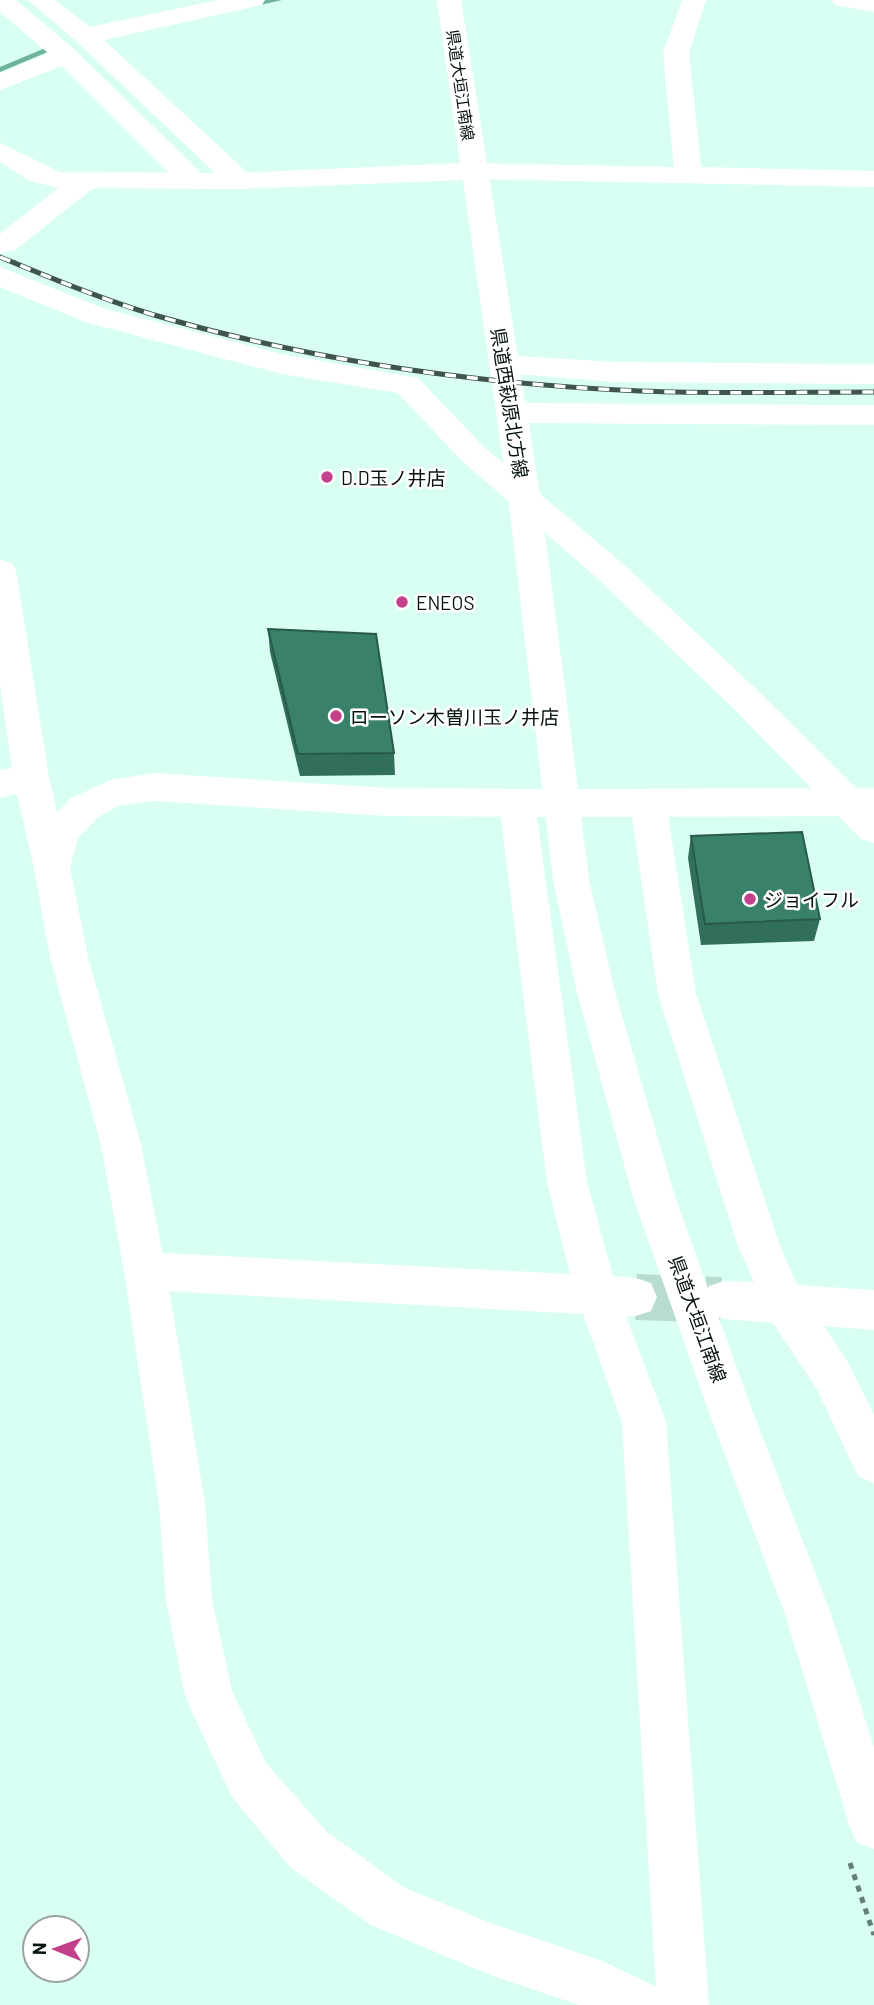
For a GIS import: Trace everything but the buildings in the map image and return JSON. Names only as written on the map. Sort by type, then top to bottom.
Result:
[{"type":"street","points":[[1,0],[66,55],[193,181]]},
{"type":"street","points":[[40,0],[85,36],[240,181]]},
{"type":"street","points":[[85,36],[253,0]]},
{"type":"street","name":"県道大垣江南線","points":[[449,0],[473,171]]},
{"type":"street","points":[[688,174],[676,53],[694,0]]},
{"type":"street","points":[[844,0],[874,5]]},
{"type":"street","points":[[0,82],[66,55]]},
{"type":"street","points":[[0,151],[48,178],[86,180],[240,181],[473,171],[874,179]]},
{"type":"street","name":"県道西萩原北方線","points":[[473,171],[524,495],[561,803]]},
{"type":"street","points":[[86,180],[2,261],[95,316],[282,364],[407,384],[473,454],[609,570],[745,699],[860,802],[874,829]]},
{"type":"street","points":[[504,365],[614,372],[874,374]]},
{"type":"street","points":[[512,412],[874,415]]},
{"type":"street","points":[[0,571],[16,781],[52,868],[69,957],[121,1145],[145,1271],[182,1503],[190,1600],[209,1695],[250,1780],[309,1850],[387,1906],[493,1950],[602,1987],[639,2005]]},
{"type":"street","points":[[52,868],[61,832],[84,807],[111,794],[153,787],[387,802],[860,802]]},
{"type":"street","points":[[517,803],[567,1182],[617,1296],[644,1422],[683,2005]]},
{"type":"street","name":"県道大垣江南線","points":[[561,803],[571,880],[596,992],[654,1197],[729,1407],[808,1614],[874,1824]]},
{"type":"street","points":[[648,803],[677,994],[759,1246],[784,1303],[832,1375],[874,1461]]},
{"type":"street","points":[[145,1271],[617,1296]]},
{"type":"street","points":[[724,1300],[874,1310]]},
{"type":"waterway","points":[[248,6],[278,0]]},
{"type":"waterway","points":[[0,70],[46,51]]},
{"type":"tunnel","points":[[636,1297],[721,1300]]},
{"type":"railway","points":[[0,257],[154,315],[274,345],[395,368],[579,388],[728,393],[874,392]]},
{"type":"place","name":"D.D玉ノ井店","points":[[327,477]]},
{"type":"place","name":"ENEOS","points":[[402,602]]},
{"type":"place","name":"ローソン木曽川玉ノ井店","points":[[336,716]]},
{"type":"place","name":"ジョイフル","points":[[750,899]]}]
